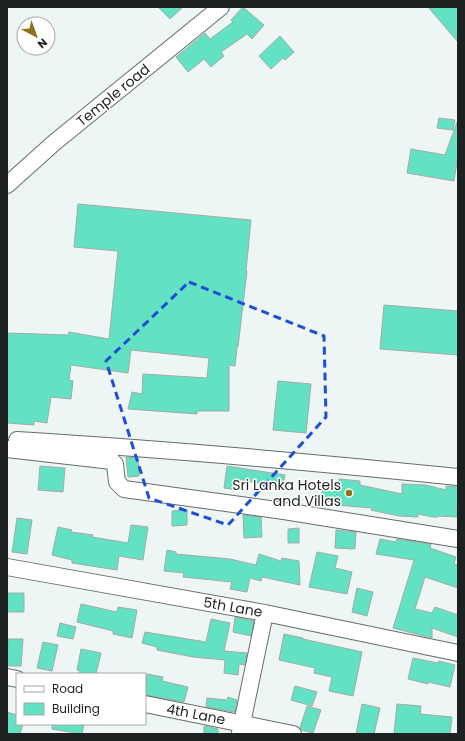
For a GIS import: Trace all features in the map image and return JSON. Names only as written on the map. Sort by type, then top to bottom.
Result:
[{"type":"street","name":"Temple road","points":[[7,184],[55,142],[221,7]]},
{"type":"street","points":[[7,440],[154,449],[458,477]]},
{"type":"street","points":[[7,449],[112,461],[115,464],[117,482],[124,489],[284,511],[458,539]]},
{"type":"street","name":"5th Lane","points":[[7,567],[265,613],[458,653]]},
{"type":"street","points":[[241,729],[265,613]]},
{"type":"street","name":"4th Lane","points":[[146,704],[241,729],[294,734]]},
{"type":"highlighted area","points":[[189,282],[324,336],[326,417],[228,525],[149,498],[106,361]]},
{"type":"building","points":[[158,7],[183,7],[170,19]]},
{"type":"building","points":[[243,7],[264,25],[252,39],[247,34],[221,52],[224,56],[211,67],[204,59],[188,72],[176,57],[205,33],[210,39],[233,22],[231,20]]},
{"type":"building","points":[[428,7],[458,7],[458,42]]},
{"type":"building","points":[[280,36],[294,52],[285,60],[283,58],[271,69],[259,56]]},
{"type":"building","points":[[439,118],[455,120],[453,130],[437,128]]},
{"type":"building","points":[[457,122],[458,156],[454,181],[407,173],[411,149],[445,155]]},
{"type":"building","points":[[78,204],[251,220],[247,271],[238,347],[235,366],[229,365],[229,411],[197,411],[197,414],[128,409],[132,392],[142,394],[143,374],[207,378],[209,358],[131,350],[128,373],[71,365],[69,380],[73,381],[71,399],[51,397],[47,423],[34,421],[34,425],[7,423],[7,333],[68,335],[69,332],[109,339],[118,251],[74,247]]},
{"type":"building","points":[[384,305],[458,311],[458,355],[380,349]]},
{"type":"building","points":[[278,381],[311,384],[306,433],[273,430]]},
{"type":"building","points":[[126,457],[138,458],[139,476],[128,477]]},
{"type":"building","points":[[40,466],[65,468],[63,492],[38,490]]},
{"type":"building","points":[[227,466],[285,475],[283,487],[240,480],[238,490],[224,488]]},
{"type":"building","points":[[339,479],[360,481],[360,485],[402,494],[402,484],[426,485],[446,490],[446,486],[458,487],[457,517],[432,517],[418,514],[418,517],[399,516],[371,510],[372,508],[336,505],[336,502],[321,500],[323,484],[338,486]]},
{"type":"building","points":[[187,510],[187,525],[172,526],[172,511]]},
{"type":"building","points":[[243,515],[261,517],[262,537],[244,538]]},
{"type":"building","points":[[17,518],[32,520],[27,554],[12,552]]},
{"type":"building","points":[[131,525],[148,527],[143,560],[119,556],[117,570],[72,563],[72,560],[52,555],[58,527],[72,530],[71,532],[93,535],[92,537],[128,543]]},
{"type":"building","points":[[299,528],[299,543],[288,543],[288,529]]},
{"type":"building","points":[[336,530],[356,532],[355,549],[335,548]]},
{"type":"building","points":[[380,539],[396,542],[397,539],[431,544],[430,548],[456,557],[454,564],[458,565],[458,588],[425,577],[415,609],[432,613],[435,607],[458,615],[458,637],[432,628],[432,638],[393,628],[414,560],[376,554]]},
{"type":"building","points":[[167,550],[176,552],[176,554],[230,559],[256,565],[259,554],[281,561],[282,558],[299,561],[300,585],[262,577],[261,581],[250,578],[247,592],[230,589],[232,582],[183,577],[184,573],[164,571]]},
{"type":"building","points":[[317,552],[338,556],[335,568],[352,572],[347,594],[309,587]]},
{"type":"building","points":[[357,588],[373,592],[367,616],[352,612]]},
{"type":"building","points":[[7,593],[24,593],[24,612],[7,612]]},
{"type":"building","points":[[81,604],[117,612],[118,607],[137,610],[132,638],[113,634],[113,631],[77,622]]},
{"type":"building","points":[[235,617],[254,621],[251,636],[233,632]]},
{"type":"building","points":[[211,619],[230,623],[224,651],[247,653],[245,665],[239,664],[238,675],[224,673],[225,660],[193,657],[157,650],[157,647],[142,643],[145,632],[206,642]]},
{"type":"building","points":[[60,623],[76,627],[73,639],[57,636]]},
{"type":"building","points":[[284,634],[362,652],[353,696],[329,691],[332,677],[314,673],[315,668],[279,660]]},
{"type":"building","points":[[8,639],[23,639],[21,666],[7,666]]},
{"type":"building","points":[[43,642],[58,645],[52,671],[37,668]]},
{"type":"building","points":[[81,649],[101,653],[96,673],[79,673],[80,671],[77,670]]},
{"type":"building","points":[[413,658],[438,663],[439,661],[455,665],[450,687],[408,679]]},
{"type":"building","points":[[147,674],[163,677],[162,681],[188,687],[184,702],[146,695]]},
{"type":"building","points":[[295,686],[317,692],[312,706],[291,700]]},
{"type":"building","points":[[228,697],[237,700],[235,712],[206,707],[207,698],[227,700]]},
{"type":"building","points":[[362,704],[380,708],[374,734],[356,734]]},
{"type":"building","points":[[397,704],[421,706],[420,714],[452,717],[450,734],[394,734]]},
{"type":"building","points":[[307,706],[321,710],[313,733],[301,730],[300,728]]},
{"type":"building","points":[[7,712],[16,715],[16,725],[23,725],[20,734],[7,734]]},
{"type":"building","points":[[52,725],[84,725],[82,734],[52,729]]},
{"type":"building","points":[[204,726],[218,729],[218,734],[204,733]]},
{"type":"place","name":"Sri Lanka Hotels and Villas","points":[[349,493]]}]
